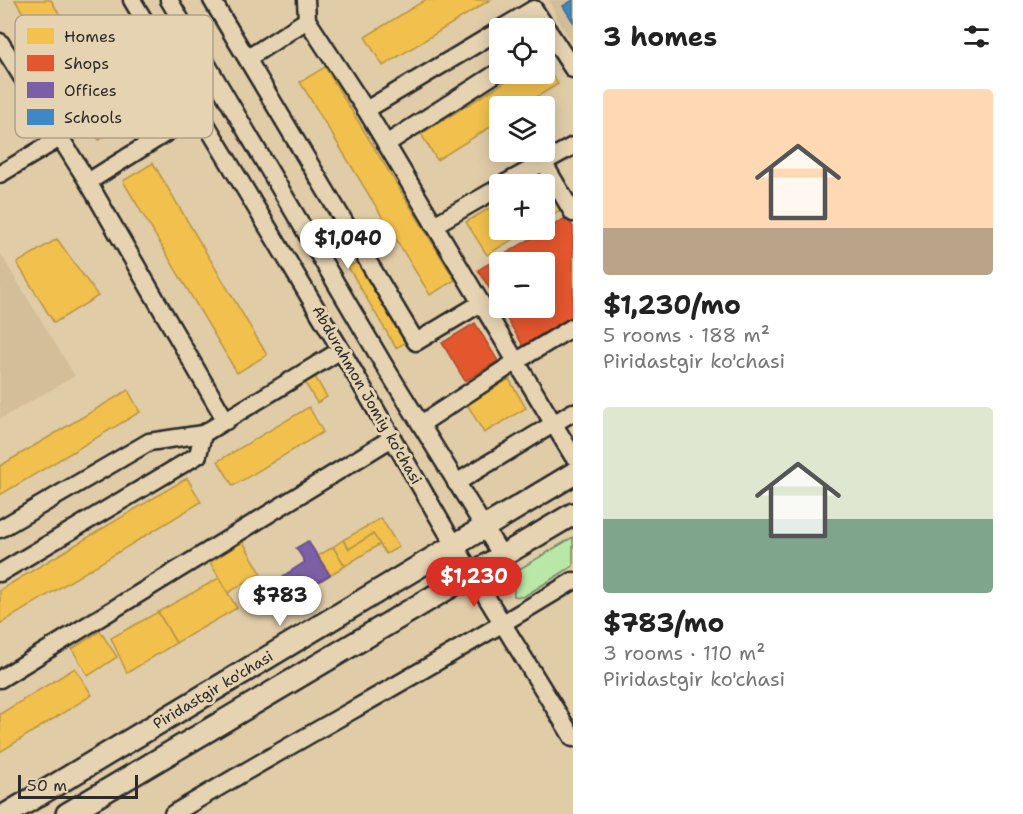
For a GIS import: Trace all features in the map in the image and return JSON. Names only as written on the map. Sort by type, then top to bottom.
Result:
[{"type":"main road","name":"Piridastgir ko'chasi","points":[[7,814],[573,474]]},
{"type":"main road","points":[[67,814],[573,514]]},
{"type":"street","name":"Abdurahmon Jomiy ko'chasi","points":[[132,0],[141,15]]},
{"type":"street","name":"Abdurahmon Jomiy ko'chasi","points":[[169,0],[178,15]]},
{"type":"street","points":[[212,0],[416,342],[481,303]]},
{"type":"street","points":[[306,0],[307,20],[366,110],[573,456]]},
{"type":"street","points":[[519,18],[534,9],[538,18]]},
{"type":"street","points":[[248,58],[307,20]]},
{"type":"street","points":[[366,110],[489,36]]},
{"type":"street","points":[[0,42],[15,66]]},
{"type":"street","points":[[555,48],[573,69]]},
{"type":"street","name":"Abdurahmon Jomiy ko'chasi","points":[[213,74],[456,483],[502,556]]},
{"type":"street","points":[[386,144],[489,78]]},
{"type":"street","name":"Abdurahmon Jomiy ko'chasi","points":[[213,135],[455,546],[573,738]]},
{"type":"street","points":[[0,174],[60,138],[88,182],[226,421]]},
{"type":"street","points":[[88,182],[158,138]]},
{"type":"street","points":[[555,156],[573,146]]},
{"type":"street","points":[[522,174],[543,162],[573,213]]},
{"type":"street","points":[[434,225],[489,193]]},
{"type":"street","points":[[421,424],[573,327]]},
{"type":"street","points":[[0,530],[149,442],[204,434],[341,350]]},
{"type":"street","points":[[456,483],[573,412]]},
{"type":"street","points":[[0,573],[198,455],[204,434]]},
{"type":"street","points":[[0,679],[392,438]]},
{"type":"street","points":[[173,814],[306,734],[504,623],[573,581]]},
{"type":"shaded area","points":[[548,0],[573,0],[573,45]]},
{"type":"shaded area","points":[[0,253],[75,376],[0,419]]},
{"type":"green space","points":[[573,537],[573,566],[523,597],[514,596],[513,573]]},
{"type":"building: Homes","points":[[15,0],[51,0],[60,15],[24,15]]},
{"type":"building: Homes","points":[[425,0],[490,0],[383,66],[365,37]]},
{"type":"building: Homes","points":[[325,67],[455,280],[430,295],[300,82]]},
{"type":"building: Homes","points":[[555,79],[558,84],[538,96],[489,96],[489,128],[437,160],[421,134],[502,84],[555,84]]},
{"type":"building: Homes","points":[[153,163],[267,355],[237,373],[123,181]]},
{"type":"building: Homes","points":[[555,200],[561,210],[555,214]]},
{"type":"building: Homes","points":[[489,208],[489,240],[512,240],[487,255],[466,222]]},
{"type":"building: Homes","points":[[57,239],[98,296],[54,323],[17,263]]},
{"type":"building: Homes","points":[[362,259],[410,340],[396,348],[348,267]]},
{"type":"building: Homes","points":[[314,375],[327,397],[317,403],[304,381]]},
{"type":"building: Homes","points":[[509,379],[526,408],[484,433],[467,404]]},
{"type":"building: Homes","points":[[128,390],[140,412],[0,495],[0,466]]},
{"type":"building: Homes","points":[[309,407],[323,432],[233,486],[218,461]]},
{"type":"building: Homes","points":[[187,478],[201,502],[0,624],[0,590]]},
{"type":"building: Homes","points":[[381,518],[399,547],[386,554],[373,534],[349,549],[343,540]]},
{"type":"building: Homes","points":[[373,534],[380,544],[345,566],[333,547],[343,540],[349,549]]},
{"type":"building: Homes","points":[[243,542],[261,573],[228,593],[210,562]]},
{"type":"building: Homes","points":[[333,547],[345,566],[330,575],[318,556]]},
{"type":"building: Homes","points":[[219,578],[237,608],[176,643],[158,612]]},
{"type":"building: Homes","points":[[158,612],[176,643],[127,673],[111,638]]},
{"type":"building: Homes","points":[[100,631],[117,657],[88,676],[72,649]]},
{"type":"building: Homes","points":[[75,668],[92,695],[0,752],[0,714]]},
{"type":"building: Shops","points":[[567,217],[573,227],[573,318],[524,347],[506,318],[555,318],[555,252],[508,252],[528,240],[555,240],[555,224]]},
{"type":"building: Shops","points":[[489,263],[489,288],[478,270]]},
{"type":"building: Shops","points":[[475,323],[498,361],[465,381],[442,343]]},
{"type":"building: Offices","points":[[308,541],[330,575],[296,596],[283,576],[305,562],[296,548]]},
{"type":"building: Schools","points":[[573,0],[573,22],[563,6]]}]
